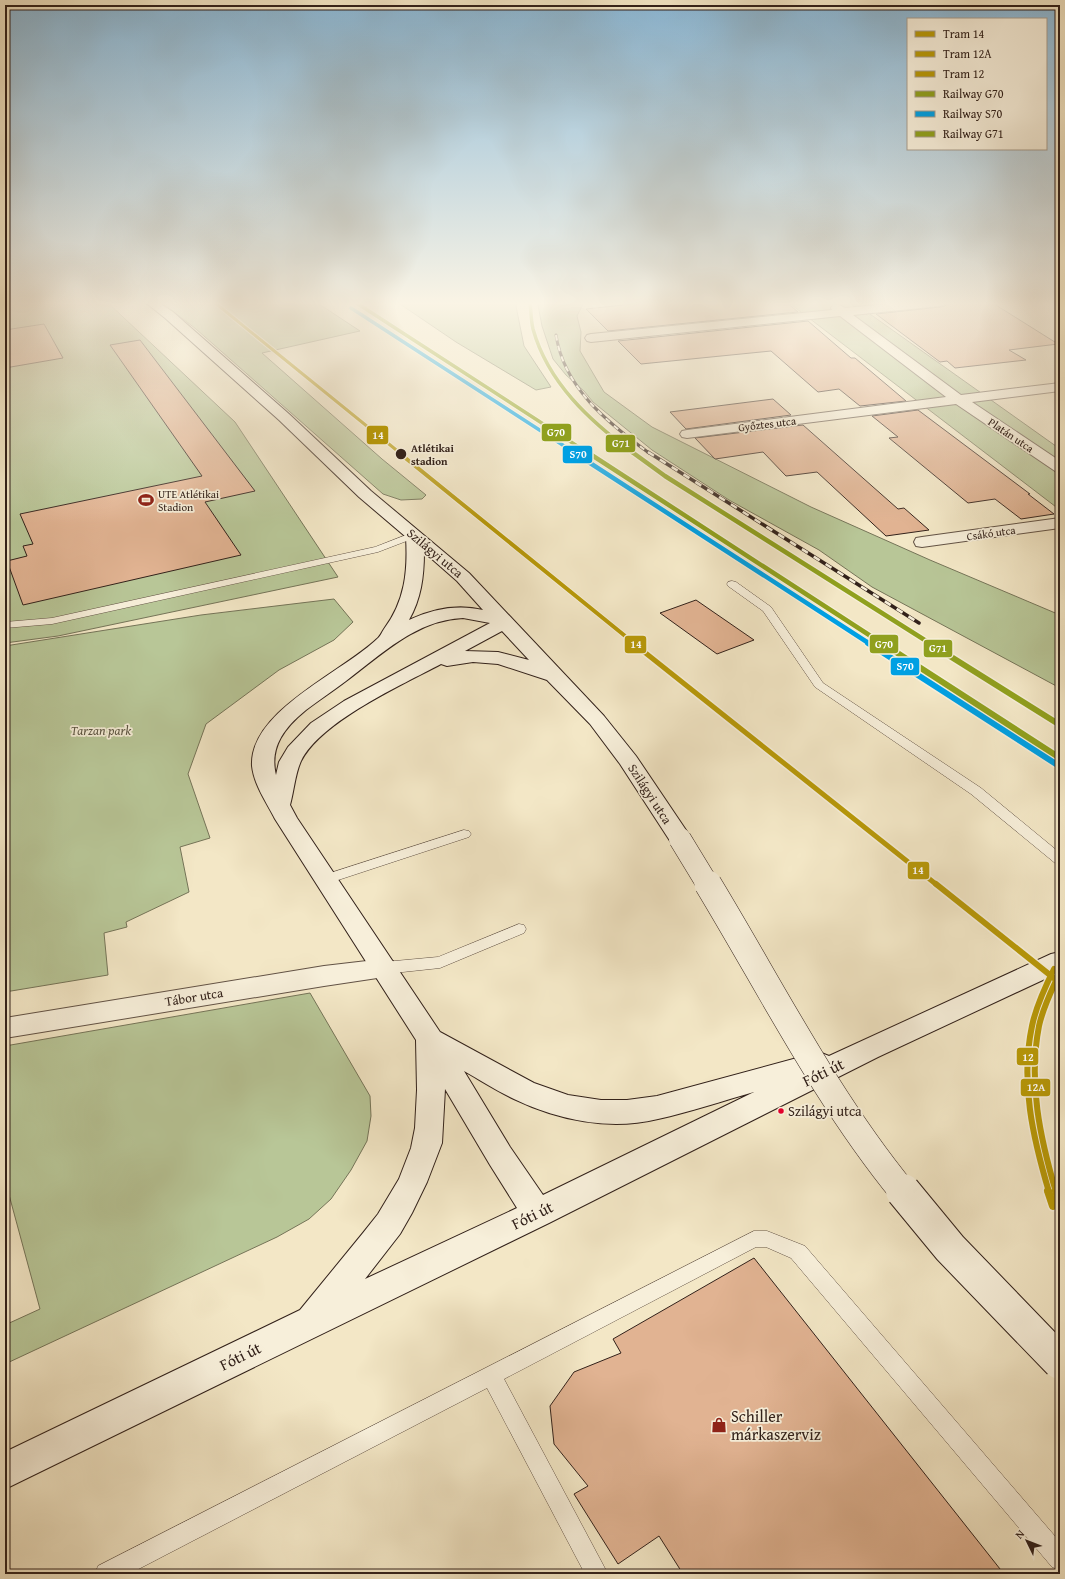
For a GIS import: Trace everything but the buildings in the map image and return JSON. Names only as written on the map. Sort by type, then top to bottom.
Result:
[{"type":"street","name":"Szilágyi utca","points":[[237,376],[365,494],[463,577],[597,720],[628,761],[713,893],[804,1050],[849,1118],[893,1179],[950,1248],[1060,1362]]},
{"type":"street","name":"Platán utca","points":[[927,376],[959,400],[1060,468]]},
{"type":"street","name":"Győztes utca","points":[[688,434],[1060,387]]},
{"type":"street","name":"Csákó utca","points":[[922,542],[1060,523]]},
{"type":"street","points":[[382,645],[394,630],[407,608],[413,592],[416,561],[414,535]]},
{"type":"street","points":[[505,622],[486,615],[467,612],[436,616],[411,626],[382,645],[299,706],[276,728],[270,738],[263,760],[264,771],[286,819],[430,1038],[500,1156],[538,1213]]},
{"type":"street","points":[[279,805],[290,762],[300,747],[318,727],[351,705],[505,622]]},
{"type":"street","points":[[401,679],[442,661],[476,655],[507,658],[556,678]]},
{"type":"street","name":"Fóti út","points":[[5,1472],[309,1322],[538,1213],[868,1049],[1060,961]]},
{"type":"street","name":"Tábor utca","points":[[5,1028],[324,976],[384,968]]},
{"type":"street","points":[[430,1038],[524,1091],[567,1107],[601,1112],[627,1112],[657,1108],[868,1049]]},
{"type":"street","points":[[309,1322],[372,1246],[395,1214],[414,1182],[428,1141],[432,1092],[430,1038]]},
{"type":"lane","points":[[5,625],[52,622],[378,549],[414,535]]},
{"type":"lane","points":[[732,584],[767,610],[819,685],[976,791],[1060,860]]},
{"type":"lane","points":[[326,879],[464,834]]},
{"type":"lane","points":[[1042,845],[1060,853]]},
{"type":"lane","points":[[384,968],[440,962],[519,929]]},
{"type":"lane","points":[[106,1574],[754,1239],[767,1239],[798,1252],[1060,1558]]},
{"type":"lane","points":[[491,1375],[597,1574]]},
{"type":"green space","name":"UTE Atlétikai Stadion","points":[[5,376],[186,376],[235,422],[338,577],[58,636],[5,643]]},
{"type":"green space","points":[[249,376],[288,376],[382,459],[426,495],[422,499],[401,500],[383,494]]},
{"type":"green space","points":[[512,376],[544,376],[551,387],[536,390]]},
{"type":"green space","points":[[567,376],[594,376],[604,392],[652,427],[811,507],[930,560],[1060,615],[1060,688],[872,587],[819,550],[729,500],[652,450],[593,402],[584,391]]},
{"type":"green space","points":[[884,376],[957,376],[1060,449],[1060,510]]},
{"type":"green space","name":"Tarzan park","points":[[334,599],[353,622],[334,640],[279,670],[206,724],[188,774],[210,838],[180,847],[189,892],[126,922],[127,927],[104,933],[108,975],[5,992],[5,646],[201,615]]},
{"type":"green space","points":[[310,993],[370,1096],[371,1116],[367,1141],[351,1170],[331,1199],[309,1219],[277,1237],[5,1364],[5,1325],[40,1309],[5,1180],[5,1046]]},
{"type":"railway","points":[[570,376],[590,403],[618,429],[649,453]]},
{"type":"railway","points":[[648,452],[919,623]]},
{"type":"tram line","name":"14","points":[[305,376],[741,730],[1060,983]]},
{"type":"tram line","name":"12","points":[[1053,1206],[1035,1140],[1028,1094],[1027,1071],[1028,1049],[1032,1026],[1036,1011],[1054,969]]},
{"type":"tram line","name":"12A","points":[[1060,972],[1047,1000],[1040,1025],[1036,1051],[1035,1077],[1041,1129],[1046,1154],[1060,1204]]},
{"type":"rail line","name":"S70","points":[[456,376],[1056,764]]},
{"type":"rail line","name":"G70","points":[[469,376],[1060,758]]},
{"type":"rail line","name":"G71","points":[[553,376],[568,394],[605,431],[665,476],[1060,725]]},
{"type":"place","name":"Atlétikai stadion","points":[[401,454]]},
{"type":"place","name":"UTE Atlétikai Stadion","points":[[146,500]]},
{"type":"place","name":"Szilágyi utca","points":[[781,1111]]},
{"type":"place","name":"Schiller márkaszerviz","points":[[719,1425]]}]
